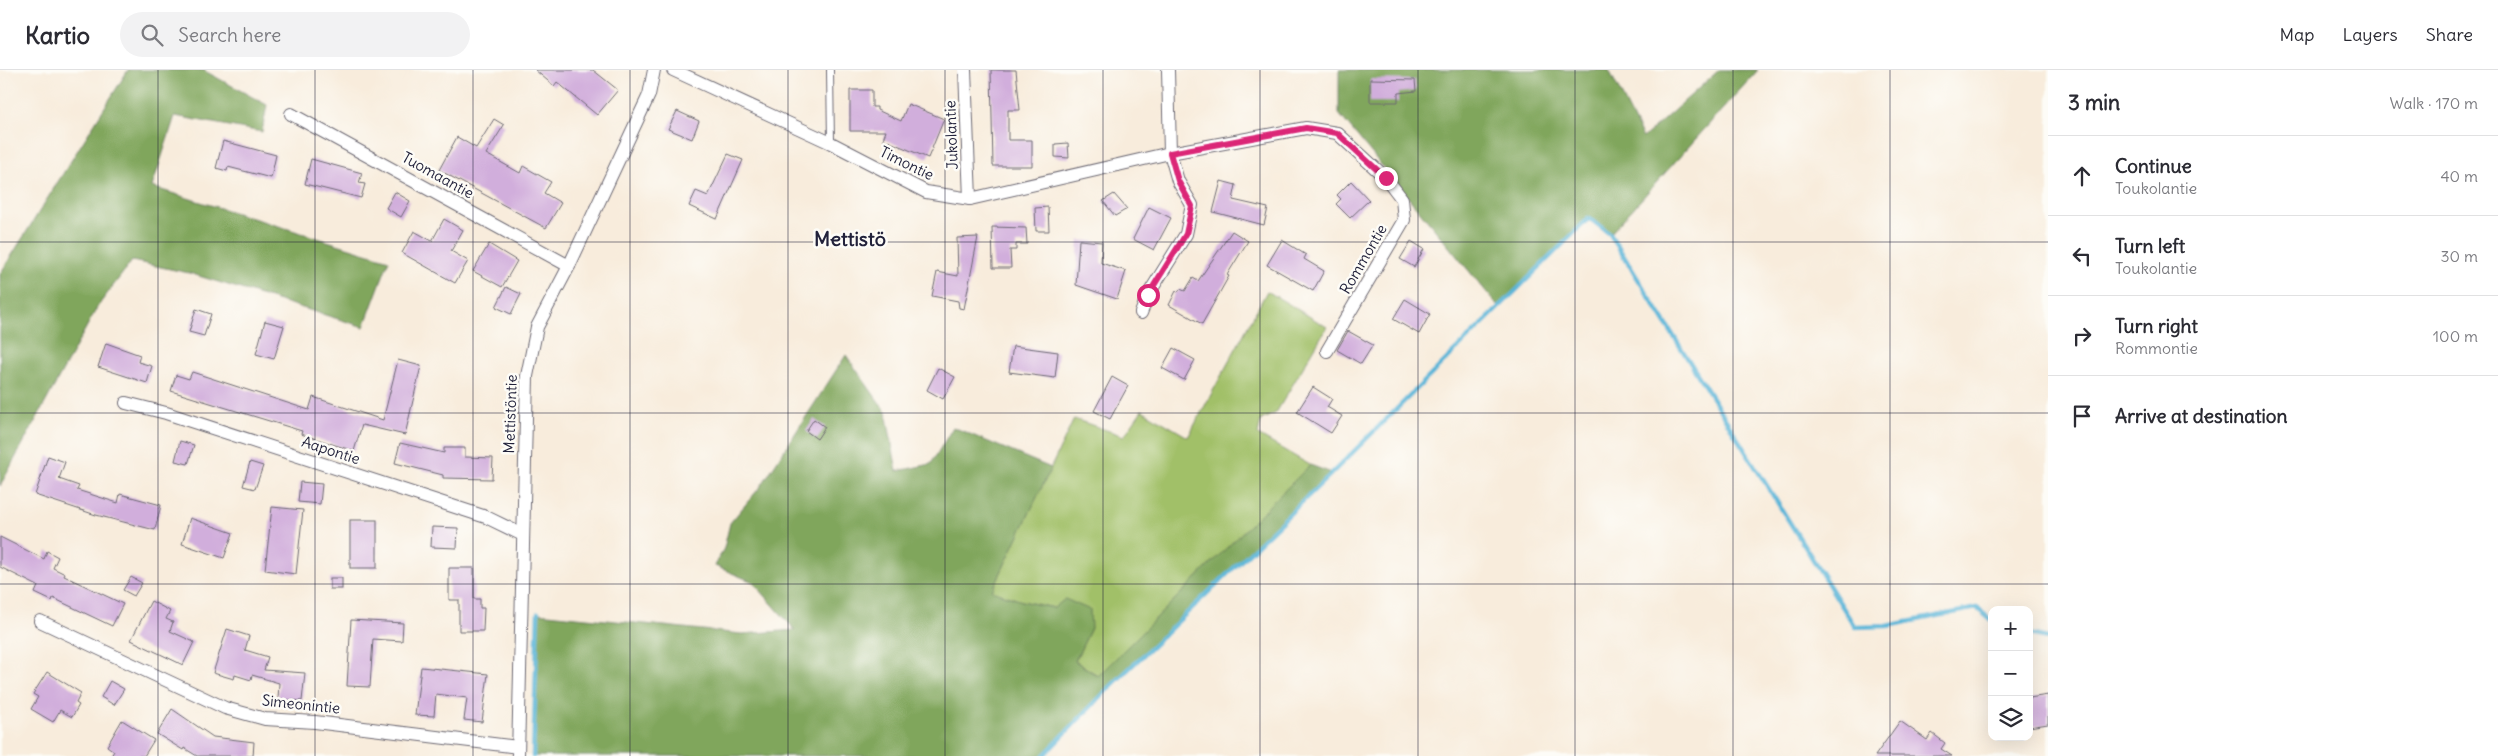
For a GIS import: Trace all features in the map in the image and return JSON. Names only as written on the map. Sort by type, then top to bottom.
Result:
[{"type":"street","name":"Mettistöntie","points":[[518,751],[527,376],[538,327],[569,266],[648,95],[654,70]]},
{"type":"street","name":"Timontie","points":[[674,70],[831,143],[926,192],[970,199],[1170,153]]},
{"type":"street","name":"Jukolantie","points":[[965,70],[970,199]]},
{"type":"street","points":[[1141,313],[1148,295],[1186,234],[1192,206],[1178,181],[1170,153],[1168,70]]},
{"type":"street","name":"Tuomaantie","points":[[291,114],[569,266]]},
{"type":"street","name":"Rommontie","points":[[1170,153],[1306,128],[1337,133],[1391,184],[1402,199],[1404,220],[1327,351]]},
{"type":"street","name":"Aapontie","points":[[126,403],[166,413],[486,517],[523,535]]},
{"type":"street","name":"Simeonintie","points":[[40,621],[225,708],[265,718],[315,722],[518,751]]},
{"type":"lane","points":[[830,70],[831,143]]},
{"type":"green space","points":[[128,70],[203,70],[267,105],[262,132],[175,116],[152,187],[389,260],[364,327],[189,273],[132,261],[98,306],[0,486],[0,274]]},
{"type":"green space","points":[[1339,70],[1609,70],[1643,138],[1719,70],[1758,70],[1610,234],[1589,218],[1498,306],[1339,114]]},
{"type":"green space","points":[[1267,291],[1327,327],[1276,413],[1261,420],[1258,435],[1310,465],[1099,676],[1075,661],[1091,628],[1054,608],[1022,601],[992,591],[1074,419],[1124,436],[1142,410],[1188,437]]},
{"type":"green space","points":[[846,355],[886,412],[897,471],[931,464],[953,427],[1051,468],[992,591],[1022,601],[1054,608],[1065,599],[1090,610],[1091,628],[1075,661],[1098,676],[1310,465],[1332,473],[1109,688],[1044,756],[533,756],[538,613],[742,634],[795,630],[753,582],[715,566],[724,548],[730,523],[761,486]]},
{"type":"building","points":[[535,70],[593,70],[618,90],[597,115],[557,82],[554,86]]},
{"type":"building","points":[[991,70],[1016,70],[1020,110],[1008,110],[1008,140],[1032,140],[1032,166],[993,166]]},
{"type":"building","points":[[1370,79],[1415,80],[1416,91],[1398,93],[1398,102],[1370,102]]},
{"type":"building","points":[[850,90],[872,90],[872,107],[877,107],[877,110],[901,121],[908,104],[944,119],[928,158],[883,139],[886,131],[850,131]]},
{"type":"building","points":[[677,111],[699,121],[692,139],[668,129]]},
{"type":"building","points":[[494,119],[504,125],[486,154],[520,173],[523,166],[551,182],[544,193],[561,203],[546,228],[439,170],[457,137],[476,148]]},
{"type":"building","points":[[223,141],[276,155],[271,178],[228,167],[227,171],[216,168]]},
{"type":"building","points":[[1068,143],[1069,158],[1055,157],[1055,144]]},
{"type":"building","points":[[728,154],[743,160],[717,219],[689,206],[696,191],[708,196]]},
{"type":"building","points":[[311,159],[362,173],[359,183],[365,184],[361,198],[305,184]]},
{"type":"building","points":[[1221,181],[1236,185],[1233,200],[1268,208],[1264,225],[1213,212]]},
{"type":"building","points":[[1351,181],[1369,200],[1350,218],[1336,204],[1341,199],[1337,195]]},
{"type":"building","points":[[395,192],[410,201],[401,217],[386,208]]},
{"type":"building","points":[[1114,194],[1127,209],[1115,216],[1103,201]]},
{"type":"building","points":[[1048,207],[1049,231],[1036,231],[1035,208]]},
{"type":"building","points":[[1149,207],[1171,218],[1154,250],[1133,239]]},
{"type":"building","points":[[444,219],[463,230],[451,251],[468,261],[455,283],[402,253],[414,231],[432,241]]},
{"type":"building","points":[[992,227],[1026,228],[1027,244],[1016,244],[1016,250],[1010,250],[1011,268],[993,268]]},
{"type":"building","points":[[1232,231],[1248,241],[1227,275],[1229,276],[1202,324],[1169,305],[1176,291],[1178,292],[1180,289],[1185,291],[1193,278],[1198,281]]},
{"type":"building","points":[[978,237],[964,309],[959,308],[958,301],[932,296],[937,272],[958,276],[957,238]]},
{"type":"building","points":[[1079,240],[1102,242],[1101,263],[1126,271],[1117,299],[1076,285]]},
{"type":"building","points":[[1282,240],[1306,255],[1304,259],[1324,271],[1313,291],[1267,265]]},
{"type":"building","points":[[1411,241],[1424,249],[1414,267],[1400,259]]},
{"type":"building","points":[[489,244],[517,261],[502,287],[473,271]]},
{"type":"building","points":[[506,287],[521,294],[511,314],[496,307]]},
{"type":"building","points":[[1405,299],[1430,314],[1419,334],[1393,319]]},
{"type":"building","points":[[196,309],[211,314],[204,336],[189,332]]},
{"type":"building","points":[[265,321],[284,326],[274,359],[256,354]]},
{"type":"building","points":[[1348,331],[1373,345],[1361,364],[1337,350]]},
{"type":"building","points":[[106,343],[140,355],[138,362],[152,366],[147,383],[98,367]]},
{"type":"building","points":[[1013,346],[1058,352],[1055,378],[1009,372]]},
{"type":"building","points":[[1173,348],[1195,360],[1184,380],[1162,368]]},
{"type":"building","points":[[398,360],[421,366],[405,435],[362,425],[354,451],[301,434],[302,431],[171,391],[176,375],[189,379],[192,372],[309,410],[313,397],[383,420]]},
{"type":"building","points":[[938,368],[955,377],[943,399],[927,390]]},
{"type":"building","points":[[1112,377],[1128,386],[1110,419],[1094,411]]},
{"type":"building","points":[[1313,387],[1332,399],[1327,407],[1342,416],[1331,433],[1297,412]]},
{"type":"building","points":[[814,419],[825,427],[817,439],[806,431]]},
{"type":"building","points":[[180,441],[194,445],[188,464],[175,461]]},
{"type":"building","points":[[400,443],[444,453],[444,448],[465,448],[465,457],[493,458],[492,479],[443,478],[443,475],[395,463]]},
{"type":"building","points":[[48,456],[65,462],[59,479],[79,486],[77,490],[118,503],[120,494],[161,505],[155,530],[96,515],[35,495]]},
{"type":"building","points":[[250,462],[263,466],[255,489],[243,486]]},
{"type":"building","points":[[300,482],[322,484],[320,504],[298,502]]},
{"type":"building","points":[[272,507],[303,510],[296,574],[265,570]]},
{"type":"building","points":[[190,518],[233,533],[224,558],[182,544]]},
{"type":"building","points":[[350,520],[377,520],[377,568],[350,568]]},
{"type":"building","points":[[432,527],[458,528],[457,548],[431,547]]},
{"type":"building","points":[[0,537],[44,559],[47,551],[58,557],[53,568],[65,574],[64,576],[123,604],[112,626],[53,598],[52,601],[35,593],[38,586],[0,567]]},
{"type":"building","points":[[449,568],[474,568],[474,599],[480,599],[480,608],[484,608],[483,631],[459,631],[459,600],[449,600]]},
{"type":"building","points":[[131,577],[142,583],[134,596],[123,590]]},
{"type":"building","points":[[330,578],[342,578],[342,589],[330,589]]},
{"type":"building","points":[[151,601],[170,611],[166,619],[173,622],[170,631],[194,642],[183,665],[131,640]]},
{"type":"building","points":[[351,620],[403,623],[402,641],[373,639],[370,687],[347,686]]},
{"type":"building","points":[[227,629],[249,636],[245,650],[268,657],[264,670],[305,673],[302,701],[278,699],[279,683],[252,675],[251,680],[235,675],[234,679],[213,673]]},
{"type":"building","points":[[421,667],[488,674],[482,722],[464,720],[467,698],[436,694],[434,716],[415,715]]},
{"type":"building","points":[[47,672],[81,693],[76,703],[79,705],[72,717],[60,710],[53,722],[31,709],[38,697],[33,694]]},
{"type":"building","points":[[110,681],[124,689],[114,705],[101,697]]},
{"type":"building","points":[[2048,695],[2048,724],[2033,726],[2033,697]]},
{"type":"building","points":[[172,709],[213,737],[254,742],[253,756],[197,756],[184,748],[183,750],[157,734]]},
{"type":"building","points":[[122,720],[154,740],[144,756],[111,756],[114,751],[107,746]]},
{"type":"building","points":[[1900,721],[1927,740],[1932,733],[1945,743],[1941,749],[1952,756],[1875,756]]},
{"type":"waterway","points":[[1043,756],[1109,688],[1332,473],[1589,218],[1610,234],[1855,627],[1887,626],[1977,608],[1988,618]]},
{"type":"waterway","points":[[533,756],[538,613]]},
{"type":"waterway","points":[[2033,635],[2048,638]]},
{"type":"district","name":"Mettistö","points":[[850,238]]},
{"type":"route","points":[[1148,295],[1186,234],[1192,206],[1178,181],[1170,153],[1306,128],[1337,133],[1386,178]]}]
